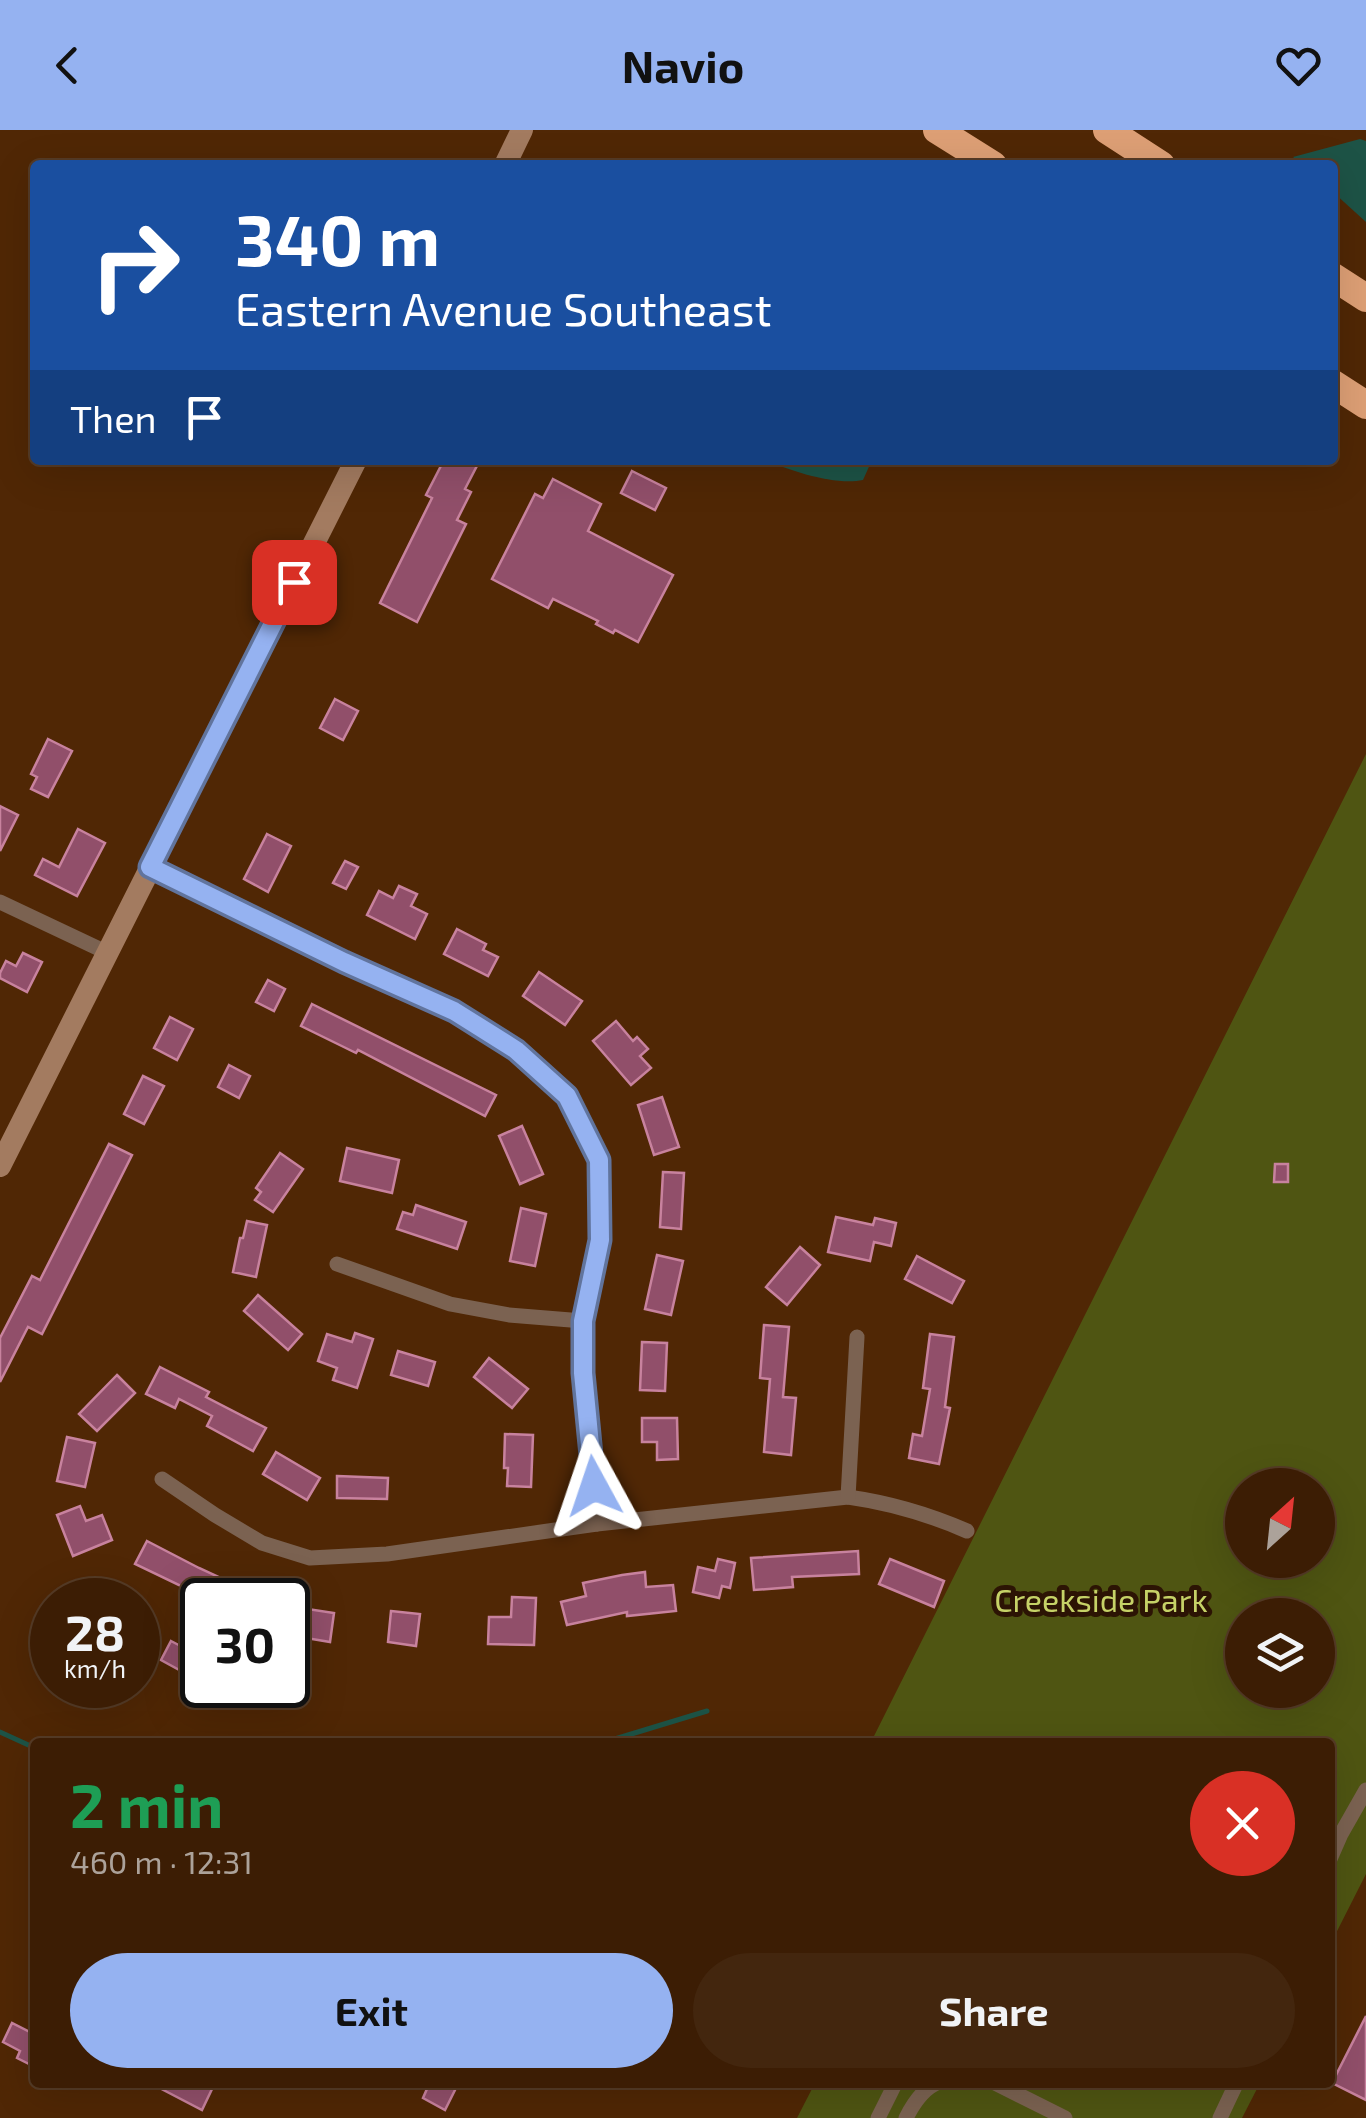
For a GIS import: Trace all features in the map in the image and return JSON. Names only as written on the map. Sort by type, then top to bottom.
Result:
[{"type":"highway","points":[[937,130],[985,160]]},
{"type":"highway","points":[[1107,130],[1153,160]]},
{"type":"highway","points":[[1338,280],[1366,298]]},
{"type":"highway","points":[[1338,387],[1366,405]]},
{"type":"street","points":[[507,160],[522,130]]},
{"type":"street","points":[[0,1166],[353,465]]},
{"type":"street","points":[[150,867],[454,1011],[516,1050],[567,1096],[599,1160],[600,1240],[583,1321],[583,1373],[597,1524]]},
{"type":"street","points":[[0,902],[108,953]]},
{"type":"street","points":[[337,1264],[450,1304],[509,1315],[583,1321]]},
{"type":"street","points":[[848,1497],[858,1338]]},
{"type":"street","points":[[162,1479],[262,1542],[310,1558],[386,1554],[597,1524],[848,1497],[926,1513],[967,1531]]},
{"type":"street","points":[[1335,1848],[1366,1790]]},
{"type":"street","points":[[878,2118],[893,2088]]},
{"type":"street","points":[[906,2118],[929,2088]]},
{"type":"street","points":[[1005,2088],[1065,2118]]},
{"type":"street","points":[[1220,2118],[1233,2088]]},
{"type":"green space","name":"Creekside Park","points":[[1366,754],[1366,1874],[1335,1935],[1335,1738],[873,1738]]},
{"type":"green space","points":[[812,2088],[1257,2088],[1242,2118],[797,2118]]},
{"type":"water","points":[[1360,139],[1366,141],[1366,222],[1338,197],[1338,160],[1293,157]]},
{"type":"water","points":[[777,465],[870,465],[863,480],[852,481]]},
{"type":"building","points":[[441,465],[477,465],[465,489],[471,492],[457,520],[466,524],[417,622],[380,603],[432,498],[426,495]]},
{"type":"building","points":[[632,471],[666,488],[655,510],[621,493]]},
{"type":"building","points":[[553,479],[601,504],[588,531],[673,575],[638,642],[615,630],[613,633],[596,624],[598,621],[553,599],[548,608],[492,579],[535,494],[543,498]]},
{"type":"building","points":[[335,699],[358,711],[343,740],[320,728]]},
{"type":"building","points":[[48,739],[72,751],[48,797],[31,789],[37,777],[31,774]]},
{"type":"building","points":[[0,806],[18,815],[0,851]]},
{"type":"building","points":[[78,829],[105,843],[77,896],[35,875],[43,859],[59,867]]},
{"type":"building","points":[[267,834],[291,846],[268,892],[244,879]]},
{"type":"building","points":[[345,861],[358,867],[346,889],[333,883]]},
{"type":"building","points":[[399,886],[417,894],[411,906],[427,914],[415,939],[367,915],[379,891],[393,898]]},
{"type":"building","points":[[457,929],[486,944],[483,950],[498,957],[488,976],[444,954]]},
{"type":"building","points":[[23,953],[42,962],[27,992],[0,978],[6,961],[16,966]]},
{"type":"building","points":[[539,972],[582,1001],[565,1025],[523,996]]},
{"type":"building","points":[[268,980],[285,989],[274,1011],[256,1002]]},
{"type":"building","points":[[312,1004],[496,1095],[485,1116],[358,1050],[356,1053],[301,1026]]},
{"type":"building","points":[[170,1017],[193,1029],[177,1060],[154,1048]]},
{"type":"building","points":[[616,1021],[633,1041],[637,1037],[648,1049],[640,1056],[651,1068],[631,1085],[593,1041]]},
{"type":"building","points":[[229,1065],[250,1076],[239,1098],[218,1087]]},
{"type":"building","points":[[143,1076],[164,1086],[144,1124],[124,1114]]},
{"type":"building","points":[[662,1097],[679,1147],[654,1155],[638,1105]]},
{"type":"building","points":[[522,1126],[543,1174],[520,1184],[499,1136]]},
{"type":"building","points":[[109,1144],[132,1155],[42,1334],[28,1327],[0,1382],[0,1338],[32,1276],[40,1280]]},
{"type":"building","points":[[347,1148],[399,1160],[392,1193],[340,1181]]},
{"type":"building","points":[[280,1153],[303,1169],[273,1212],[255,1200],[261,1192],[256,1188]]},
{"type":"building","points":[[1275,1164],[1288,1164],[1288,1182],[1274,1182]]},
{"type":"building","points":[[663,1172],[684,1173],[681,1229],[660,1227]]},
{"type":"building","points":[[416,1205],[466,1222],[457,1249],[397,1229],[403,1212],[413,1215]]},
{"type":"building","points":[[521,1208],[546,1214],[535,1266],[510,1261]]},
{"type":"building","points":[[836,1217],[873,1225],[875,1218],[896,1223],[891,1246],[874,1242],[870,1261],[828,1252]]},
{"type":"building","points":[[247,1221],[267,1225],[256,1277],[233,1272]]},
{"type":"building","points":[[800,1247],[820,1265],[787,1305],[766,1287]]},
{"type":"building","points":[[657,1255],[683,1261],[671,1315],[645,1309]]},
{"type":"building","points":[[917,1256],[964,1281],[952,1303],[905,1279]]},
{"type":"building","points":[[258,1295],[302,1334],[288,1350],[244,1311]]},
{"type":"building","points":[[764,1325],[789,1327],[783,1397],[796,1398],[791,1455],[764,1452],[770,1379],[760,1378]]},
{"type":"building","points":[[355,1333],[373,1339],[357,1388],[333,1380],[337,1368],[318,1361],[327,1334],[352,1342]]},
{"type":"building","points":[[930,1334],[954,1337],[945,1407],[950,1408],[939,1464],[909,1458],[913,1434],[922,1436],[930,1389],[923,1388]]},
{"type":"building","points":[[642,1342],[667,1343],[665,1391],[640,1390]]},
{"type":"building","points":[[398,1351],[435,1362],[428,1386],[391,1375]]},
{"type":"building","points":[[489,1358],[528,1389],[512,1408],[474,1377]]},
{"type":"building","points":[[160,1367],[209,1392],[206,1397],[266,1428],[253,1451],[207,1426],[212,1416],[179,1399],[175,1408],[146,1394]]},
{"type":"building","points":[[117,1375],[135,1393],[97,1431],[79,1414]]},
{"type":"building","points":[[642,1418],[677,1418],[678,1459],[657,1460],[657,1442],[642,1442]]},
{"type":"building","points":[[505,1434],[533,1435],[531,1487],[507,1486]]},
{"type":"building","points":[[67,1437],[95,1443],[85,1487],[57,1481]]},
{"type":"building","points":[[276,1452],[320,1478],[307,1500],[263,1474]]},
{"type":"building","points":[[337,1476],[388,1478],[387,1499],[337,1498]]},
{"type":"building","points":[[80,1506],[86,1521],[102,1515],[112,1540],[73,1556],[57,1515]]},
{"type":"building","points":[[147,1541],[221,1578],[180,1578],[180,1586],[135,1564]]},
{"type":"building","points":[[858,1551],[859,1574],[792,1577],[793,1587],[754,1590],[751,1558]]},
{"type":"building","points":[[718,1559],[735,1563],[730,1588],[722,1586],[719,1598],[693,1592],[698,1567],[715,1571]]},
{"type":"building","points":[[890,1559],[944,1581],[934,1607],[879,1584]]},
{"type":"building","points":[[645,1572],[646,1587],[673,1585],[676,1611],[627,1616],[627,1612],[567,1625],[561,1602],[586,1596],[583,1583]]},
{"type":"building","points":[[512,1597],[536,1598],[534,1645],[488,1644],[489,1617],[511,1617]]},
{"type":"building","points":[[310,1609],[334,1613],[330,1642],[310,1639]]},
{"type":"building","points":[[391,1611],[420,1614],[416,1646],[388,1642]]},
{"type":"building","points":[[171,1641],[180,1646],[180,1670],[161,1660]]},
{"type":"building","points":[[1366,2016],[1366,2100],[1335,2084],[1335,2077]]},
{"type":"building","points":[[12,2023],[30,2032],[30,2064],[17,2058],[20,2051],[3,2042]]},
{"type":"building","points":[[160,2088],[210,2088],[202,2110]]},
{"type":"building","points":[[427,2088],[456,2088],[445,2110],[423,2098]]},
{"type":"waterway","points":[[618,1738],[707,1711]]},
{"type":"waterway","points":[[0,1732],[30,1746]]},
{"type":"route","points":[[294,582],[150,867],[454,1011],[516,1050],[567,1096],[599,1160],[600,1240],[583,1321],[583,1373],[594,1486]]}]
